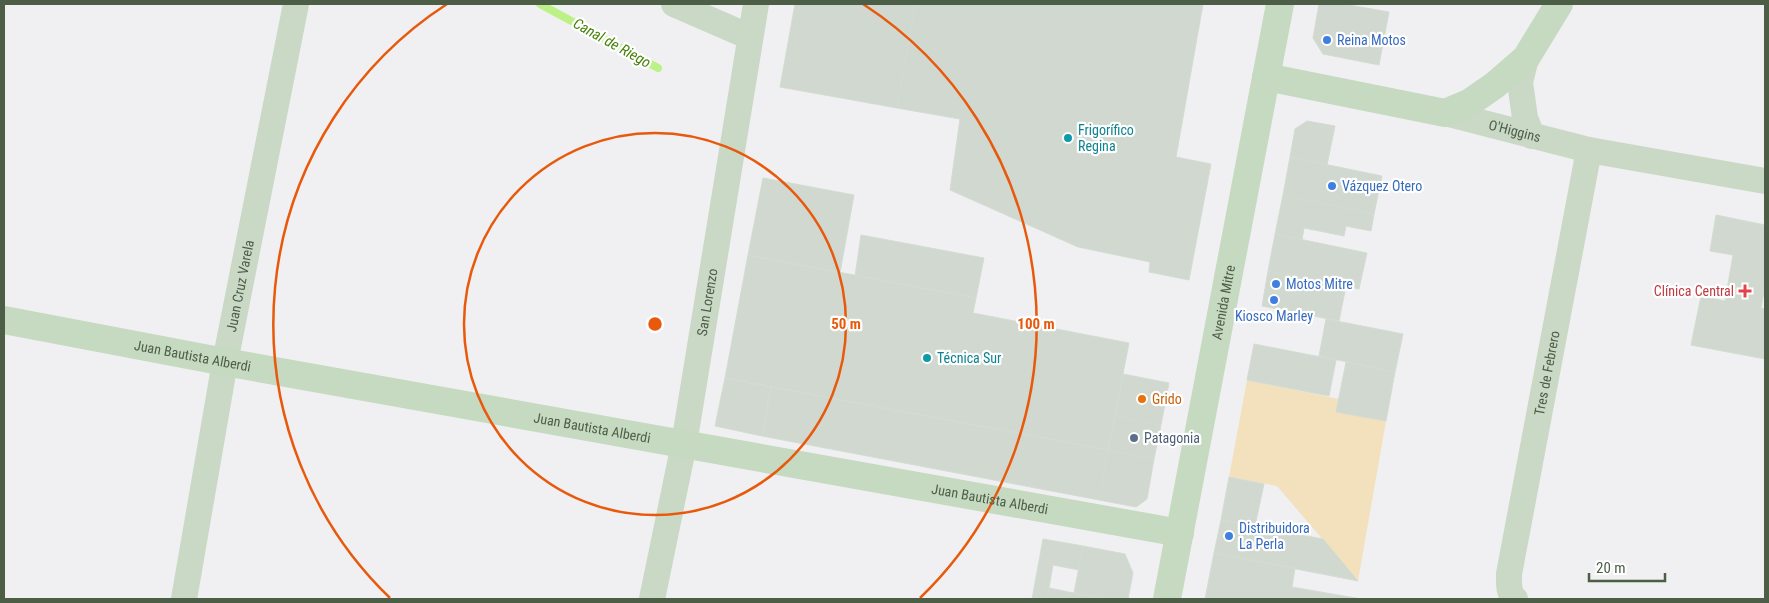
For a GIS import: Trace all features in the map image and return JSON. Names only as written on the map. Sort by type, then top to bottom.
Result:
[{"type":"street","name":"Juan Cruz Varela","points":[[184,599],[225,362],[296,4]]},
{"type":"street","points":[[674,4],[750,37]]},
{"type":"street","name":"San Lorenzo","points":[[652,599],[684,444],[756,4]]},
{"type":"street","name":"Avenida Mitre","points":[[1167,599],[1280,4]]},
{"type":"street","points":[[1532,136],[1525,118],[1520,82],[1526,58],[1559,4]]},
{"type":"street","points":[[1445,113],[1469,104],[1495,85],[1526,58]]},
{"type":"street","name":"O'Higgins","points":[[1266,77],[1445,113],[1590,150],[1765,181]]},
{"type":"street","name":"Tres de Febrero","points":[[1514,598],[1509,587],[1509,574],[1590,150]]},
{"type":"street","name":"Juan Bautista Alberdi","points":[[4,320],[225,362],[1180,533]]},
{"type":"shaded area","points":[[1247,380],[1339,399],[1337,412],[1386,421],[1358,581],[1277,486],[1229,477]]},
{"type":"building","points":[[795,4],[915,4],[897,108],[780,87]]},
{"type":"building","name":"Frigorífico Regina","points":[[915,4],[1203,4],[1176,157],[1211,164],[1189,280],[1149,272],[1150,262],[1078,247],[950,190],[960,119],[897,108]]},
{"type":"building","points":[[1319,4],[1343,4],[1389,12],[1379,65],[1323,54],[1313,38]]},
{"type":"building","points":[[1307,121],[1335,126],[1327,165],[1290,157],[1295,129]]},
{"type":"building","name":"Vázquez Otero","points":[[1290,157],[1382,176],[1374,214],[1283,195]]},
{"type":"building","points":[[763,178],[854,195],[840,273],[748,255]]},
{"type":"building","points":[[1283,195],[1374,214],[1371,231],[1346,226],[1344,236],[1304,228],[1302,240],[1275,234]]},
{"type":"building","name":"Clínica Central","points":[[1716,215],[1765,225],[1765,287],[1761,308],[1765,309],[1765,359],[1691,345],[1701,296],[1725,301],[1733,255],[1710,251]]},
{"type":"building","points":[[1275,234],[1367,253],[1359,289],[1268,271]]},
{"type":"building","points":[[861,235],[984,258],[976,298],[855,276]]},
{"type":"building","name":"Técnica Sur","points":[[748,255],[976,298],[973,313],[1129,343],[1108,450],[725,378]]},
{"type":"building","points":[[1268,271],[1346,286],[1339,321],[1262,306]]},
{"type":"building","points":[[1326,319],[1403,334],[1395,372],[1319,356]]},
{"type":"building","points":[[1254,344],[1336,360],[1329,396],[1247,380]]},
{"type":"building","points":[[1346,362],[1395,372],[1386,421],[1336,412]]},
{"type":"building","name":"Grido","points":[[1123,374],[1169,383],[1161,425],[1115,416]]},
{"type":"building","points":[[725,378],[771,387],[762,436],[715,426]]},
{"type":"building","points":[[771,387],[1108,450],[1099,500],[762,436]]},
{"type":"building","name":"Patagonia","points":[[1115,416],[1161,425],[1154,459],[1108,450]]},
{"type":"building","points":[[1108,450],[1154,459],[1147,499],[1136,507],[1099,500]]},
{"type":"building","points":[[1229,477],[1264,484],[1255,526],[1221,520]]},
{"type":"building","points":[[1221,520],[1323,539],[1358,581],[1214,553]]},
{"type":"building","points":[[1043,539],[1083,546],[1079,570],[1053,565],[1047,599],[1032,599]]},
{"type":"building","points":[[1083,546],[1125,554],[1133,573],[1128,599],[1107,599],[1074,593]]},
{"type":"building","points":[[1214,553],[1295,568],[1292,587],[1361,599],[1205,599]]},
{"type":"building","points":[[1049,588],[1074,593],[1107,599],[1047,599]]},
{"type":"waterway","name":"Canal de Riego","points":[[540,4],[658,68]]},
{"type":"place","name":"Reina Motos","points":[[1327,40]]},
{"type":"place","name":"Frigorífico Regina","points":[[1068,138]]},
{"type":"place","name":"Vázquez Otero","points":[[1332,186]]},
{"type":"place","name":"Motos Mitre","points":[[1276,284]]},
{"type":"place","name":"Clínica Central","points":[[1745,291]]},
{"type":"place","name":"Kiosco Marley","points":[[1274,300]]},
{"type":"place","name":"Técnica Sur","points":[[927,358]]},
{"type":"place","name":"Grido","points":[[1142,399]]},
{"type":"place","name":"Patagonia","points":[[1134,438]]},
{"type":"place","name":"Distribuidora La Perla","points":[[1229,536]]}]
